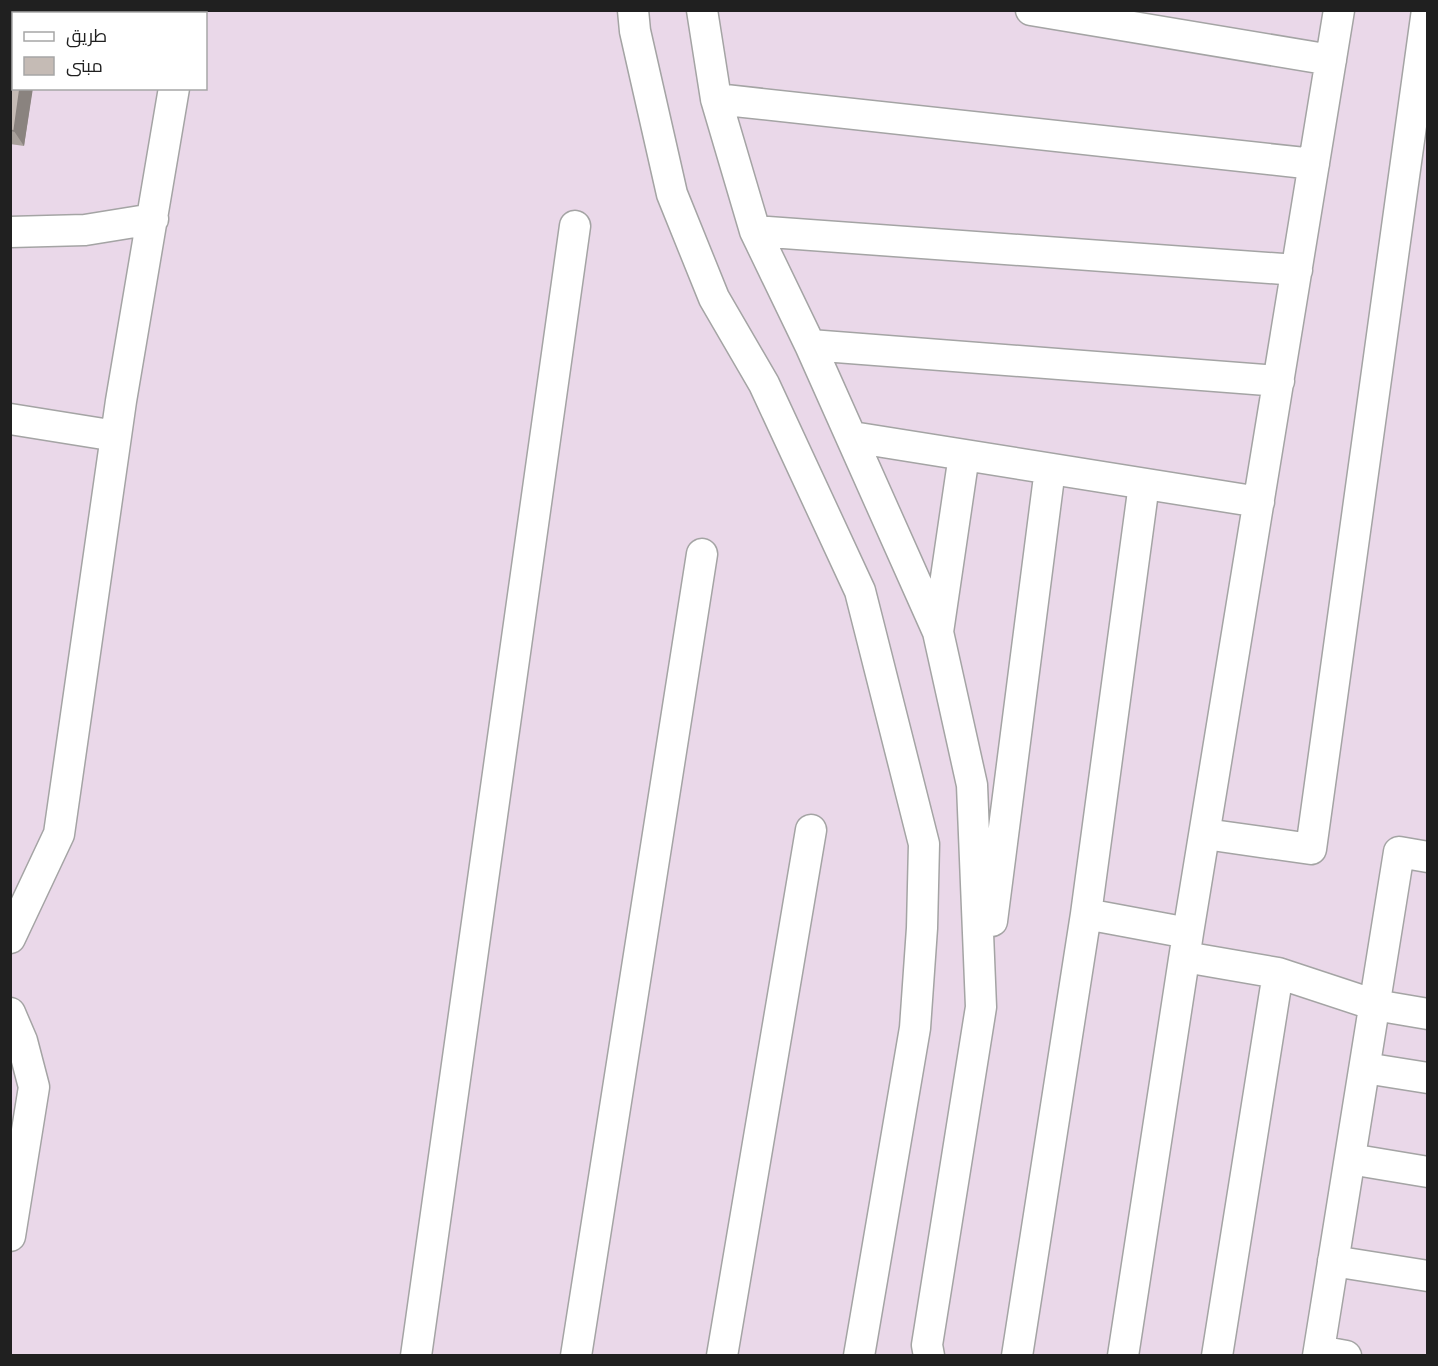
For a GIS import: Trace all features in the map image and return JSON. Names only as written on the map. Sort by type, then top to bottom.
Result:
[{"type":"lane","points":[[633,10],[635,31],[672,194],[714,298],[764,384],[860,591],[924,844],[922,928],[915,1028],[860,1356]]},
{"type":"lane","points":[[702,10],[716,99],[755,231],[810,345],[938,632],[972,785],[981,1007]]},
{"type":"lane","points":[[1031,10],[1331,60]]},
{"type":"lane","points":[[1124,1356],[1187,945],[1339,10]]},
{"type":"lane","points":[[1205,834],[1311,849],[1427,10]]},
{"type":"lane","points":[[10,938],[59,834],[116,436],[174,90]]},
{"type":"lane","points":[[716,99],[1314,164]]},
{"type":"lane","points":[[10,232],[85,230],[153,219]]},
{"type":"lane","points":[[416,1356],[575,226]]},
{"type":"lane","points":[[755,231],[1297,270]]},
{"type":"lane","points":[[810,345],[1279,381]]},
{"type":"lane","points":[[10,419],[116,436]]},
{"type":"lane","points":[[852,438],[1259,502]]},
{"type":"lane","points":[[938,632],[964,455]]},
{"type":"lane","points":[[929,1356],[927,1345],[981,1007],[1050,469]]},
{"type":"lane","points":[[1017,1356],[1086,914],[1144,484]]},
{"type":"lane","points":[[576,1356],[702,554]]},
{"type":"lane","points":[[722,1356],[811,830]]},
{"type":"lane","points":[[1327,1354],[1334,1261],[1399,852],[1428,857]]},
{"type":"lane","points":[[1086,914],[1375,1005],[1428,1014]]},
{"type":"lane","points":[[1217,1356],[1278,973]]},
{"type":"lane","points":[[10,1013],[22,1041],[34,1087],[15,1184],[10,1236]]},
{"type":"lane","points":[[1365,1068],[1428,1078]]},
{"type":"lane","points":[[1350,1160],[1428,1172]]},
{"type":"lane","points":[[1334,1261],[1428,1276]]},
{"type":"shaded area","points":[[11,11],[1427,11],[1427,1355],[11,1355]]},
{"type":"building","points":[[10,10],[31,10],[30,12],[12,12],[12,90],[20,90],[14,131],[10,130]]}]
